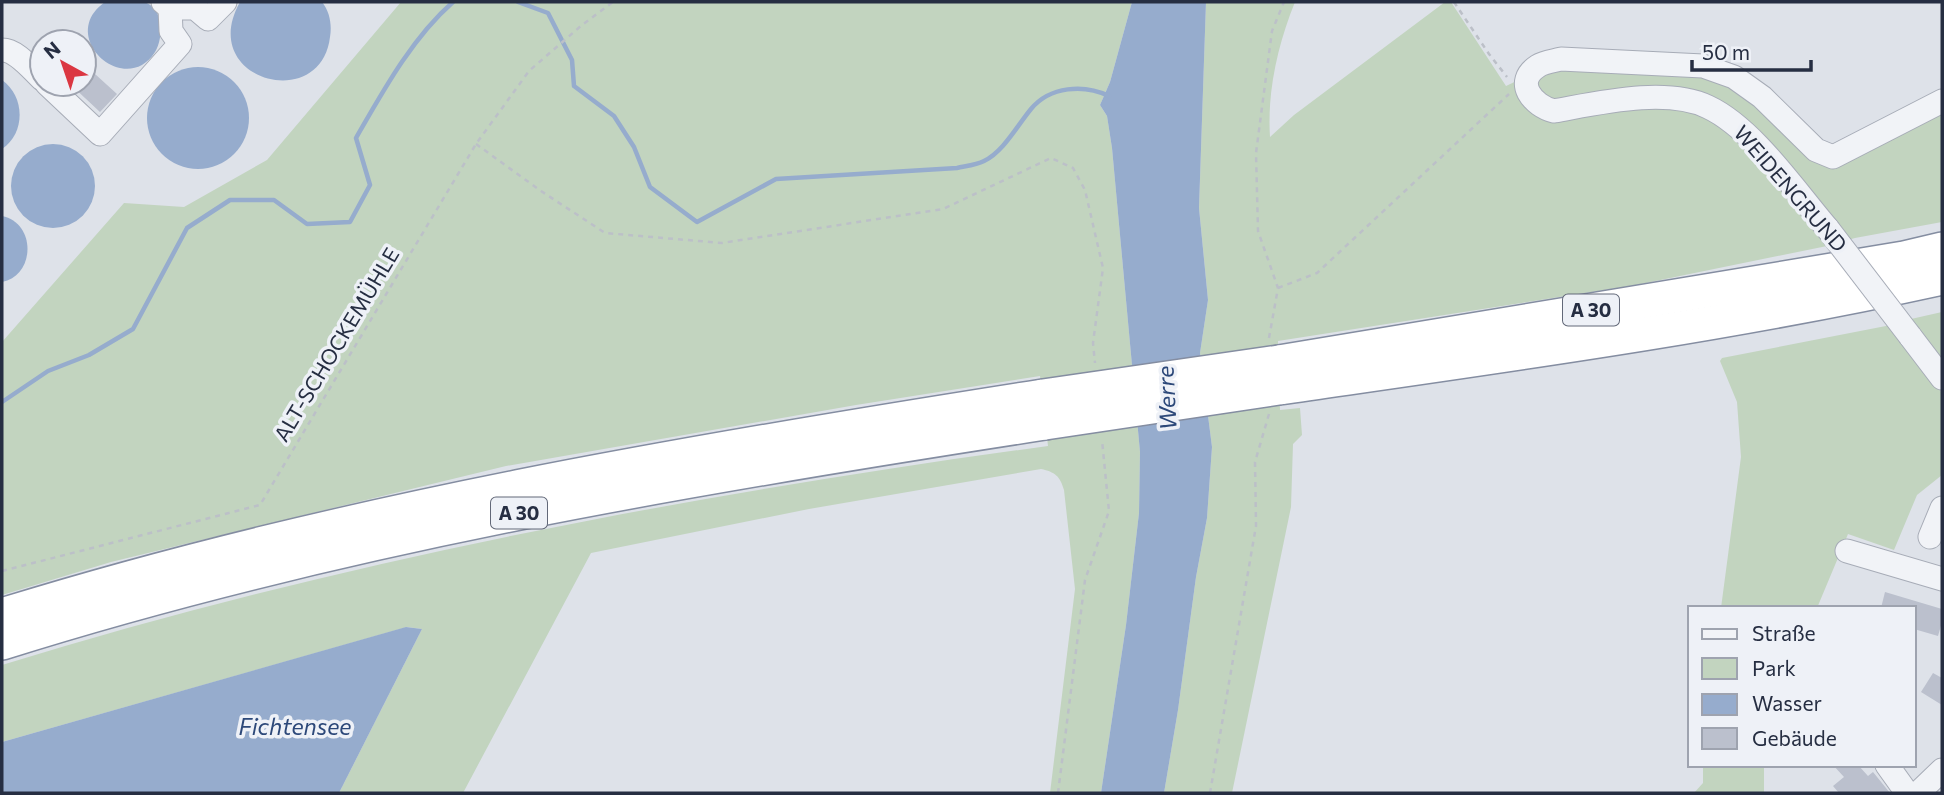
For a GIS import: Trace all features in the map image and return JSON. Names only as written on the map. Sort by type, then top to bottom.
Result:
[{"type":"highway","name":"A 30","points":[[1279,375],[1942,249]]},
{"type":"highway","name":"A 30","points":[[2,615],[196,560],[454,499],[792,436],[1044,410],[1279,375],[1658,331],[1858,297],[1942,278]]},
{"type":"highway","name":"A 30","points":[[2,643],[203,585],[457,525],[811,459],[1044,410]]},
{"type":"street","points":[[62,98],[100,134],[180,44],[198,37],[208,19],[225,2]]},
{"type":"street","points":[[180,44],[171,31],[167,5],[195,8],[208,19]]},
{"type":"street","points":[[2,50],[8,50],[28,66]]},
{"type":"street","name":"WEIDENGRUND","points":[[1942,100],[1833,157],[1816,150],[1762,97],[1734,77],[1703,65],[1561,59],[1539,65],[1521,84],[1530,97],[1545,109],[1554,111],[1633,99],[1679,99],[1708,106],[1732,122],[1755,142],[1828,229],[1942,378]]},
{"type":"street","points":[[1930,537],[1942,508]]},
{"type":"street","points":[[1847,551],[1942,579]]},
{"type":"street","points":[[1889,767],[1907,793]]},
{"type":"street","points":[[1918,793],[1942,770]]},
{"type":"path","name":"ALT-SCHOCKEMÜHLE","points":[[2,571],[260,505],[476,144],[529,71],[613,2]]},
{"type":"path","points":[[1284,2],[1272,32],[1256,153],[1258,230],[1278,288],[1317,273],[1521,84],[1489,54],[1454,2]]},
{"type":"path","points":[[476,144],[605,233],[722,243],[943,209],[1051,158],[1073,167],[1085,190],[1103,268],[1093,343],[1095,369]]},
{"type":"path","points":[[1058,793],[1085,580],[1109,511],[1102,434]]},
{"type":"path","points":[[1210,793],[1255,526],[1255,462]]},
{"type":"green space","points":[[401,2],[1132,2],[1110,82],[1100,105],[1107,116],[1112,148],[1140,452],[1139,513],[1126,625],[1101,793],[1050,793],[1075,589],[1064,490],[1056,475],[1041,469],[809,509],[591,553],[463,793],[339,793],[422,629],[407,627],[2,742],[2,665],[130,627],[389,562],[520,534],[783,486],[1048,446],[1040,376],[506,466],[111,562],[2,595],[2,342],[124,203],[184,207],[267,160]]},
{"type":"green space","points":[[1206,2],[1295,2],[1275,68],[1270,102],[1270,137],[1294,115],[1445,2],[1451,2],[1506,86],[1542,69],[1733,78],[1825,163],[1942,106],[1942,222],[1636,285],[1278,341],[1280,410],[1300,408],[1302,435],[1293,444],[1291,507],[1232,793],[1164,793],[1207,518],[1212,447],[1200,353],[1208,300],[1199,208]]},
{"type":"green space","points":[[1942,312],[1942,363],[1911,319]]},
{"type":"green space","points":[[1891,325],[1942,393],[1942,475],[1917,495],[1894,550],[1848,534],[1818,606],[1721,606],[1741,457],[1737,402],[1720,361],[1722,358]]},
{"type":"green space","points":[[1703,767],[1764,767],[1764,793],[1694,793],[1703,783]]},
{"type":"water","points":[[129,1],[150,5],[158,16],[161,31],[155,52],[142,65],[128,69],[113,66],[98,54],[98,28],[89,28],[92,16],[105,2]]},
{"type":"water","points":[[240,2],[322,2],[329,14],[331,28],[322,61],[306,75],[286,80],[265,78],[247,68],[234,51],[231,29]]},
{"type":"water","name":"Werre","points":[[1132,2],[1206,2],[1199,208],[1208,300],[1200,353],[1212,447],[1207,518],[1164,793],[1101,793],[1126,625],[1139,513],[1140,452],[1112,148],[1107,116],[1100,105],[1110,82]]},
{"type":"water","points":[[198,67],[217,71],[234,82],[245,99],[249,118],[245,137],[234,154],[217,165],[198,169],[179,165],[162,154],[151,137],[147,118],[151,99],[162,82],[179,71]]},
{"type":"water","points":[[2,80],[15,95],[20,114],[15,134],[2,149]]},
{"type":"water","points":[[45,144],[61,144],[77,151],[88,162],[95,178],[92,202],[83,216],[61,228],[45,228],[29,221],[18,210],[11,194],[11,178],[18,162],[29,151]]},
{"type":"water","points":[[2,216],[21,228],[28,249],[21,270],[2,282]]},
{"type":"water","name":"Fichtensee","points":[[406,627],[422,629],[339,793],[2,793],[2,742]]},
{"type":"building","points":[[98,77],[117,94],[100,112],[85,98],[98,98]]},
{"type":"building","points":[[1885,592],[1942,609],[1938,636],[1916,630],[1916,606],[1882,606]]},
{"type":"building","points":[[1933,673],[1942,678],[1942,705],[1921,692]]},
{"type":"building","points":[[1835,767],[1860,767],[1868,776],[1873,772],[1890,793],[1839,793],[1833,786],[1844,777]]},
{"type":"waterway","points":[[2,402],[48,371],[89,355],[133,329],[187,228],[230,200],[274,200],[307,224],[350,222],[370,185],[356,138],[411,48],[453,2]]},
{"type":"waterway","points":[[518,2],[548,13],[572,60],[574,86],[614,116],[634,147],[650,187],[697,222],[776,179],[957,168],[978,164],[991,157],[1031,109],[1048,96],[1068,89],[1089,90],[1109,96]]}]
